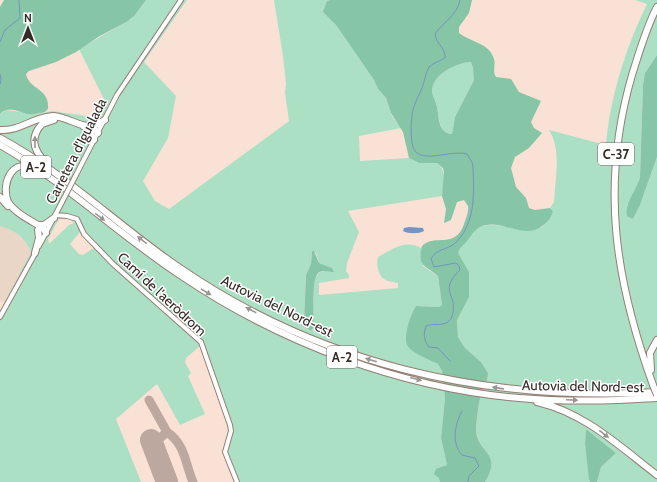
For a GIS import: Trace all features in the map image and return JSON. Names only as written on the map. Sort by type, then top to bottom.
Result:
[{"type":"highway","name":"C-37","points":[[655,389],[639,345],[620,271],[615,230],[614,188],[618,140],[625,100],[636,61],[657,7]]},
{"type":"highway","points":[[0,130],[20,128],[46,117],[60,117],[98,132]]},
{"type":"highway","points":[[56,172],[35,150],[33,139],[42,124],[49,120],[65,119]]},
{"type":"highway","points":[[90,128],[105,120]]},
{"type":"highway","points":[[90,128],[94,140]]},
{"type":"highway","name":"Autovia del Nord-est","points":[[0,138],[56,172],[154,250],[201,282],[258,314],[324,344],[397,368],[473,384],[536,392],[625,394],[655,389]]},
{"type":"highway","name":"Autovia del Nord-est","points":[[0,145],[31,163],[183,278],[221,301],[274,328],[330,352],[383,370],[446,387],[518,398],[594,401],[657,398]]},
{"type":"highway","points":[[34,253],[39,238],[38,228],[8,202],[2,191],[2,182],[9,171],[20,166],[31,167],[69,193]]},
{"type":"highway","points":[[0,197],[10,209],[46,233]]},
{"type":"highway","points":[[38,228],[54,217]]},
{"type":"highway","points":[[655,389],[650,353],[657,340]]},
{"type":"highway","points":[[518,398],[557,406],[585,420],[657,475]]},
{"type":"street","name":"Carretera d'Igualada","points":[[0,317],[46,233],[98,132],[135,66],[181,0]]},
{"type":"street","name":"Camí de l'aeròdrom","points":[[54,217],[67,216],[77,219],[84,234],[113,264],[201,342],[230,425],[226,452],[237,482]]},
{"type":"shaded area","points":[[0,226],[11,229],[25,242],[31,252],[5,303],[0,301]]},
{"type":"green space","points":[[4,0],[146,0],[134,16],[128,21],[98,37],[76,52],[56,62],[29,71],[26,74],[31,83],[46,97],[48,109],[45,112],[28,114],[6,110],[0,114],[0,7]]},
{"type":"green space","points":[[146,0],[187,0],[144,62],[176,96],[168,138],[143,181],[155,201],[169,209],[289,121],[285,93],[286,84],[283,56],[274,0],[330,0],[327,1],[324,12],[336,25],[374,80],[378,89],[386,98],[392,116],[401,128],[359,136],[360,161],[409,158],[419,163],[437,163],[443,170],[444,178],[442,196],[348,211],[359,232],[347,263],[346,271],[349,278],[319,283],[319,295],[398,288],[398,283],[386,280],[380,275],[377,266],[378,257],[399,246],[410,244],[421,248],[423,266],[438,276],[442,305],[439,307],[416,306],[408,325],[406,340],[409,347],[421,356],[438,364],[442,371],[445,398],[441,438],[447,465],[441,472],[440,482],[235,482],[223,450],[229,431],[228,424],[200,346],[186,358],[185,362],[191,373],[188,376],[205,414],[180,425],[157,384],[116,419],[141,482],[0,482],[0,312],[31,252],[29,247],[19,235],[0,226],[0,114],[6,110],[37,114],[52,111],[94,117],[99,115],[106,103],[79,49],[131,19]],"holes":[[[59,219],[70,219],[74,223],[69,225],[49,244],[48,239]],[[80,232],[95,247],[83,255],[79,254],[70,244]],[[312,251],[316,253],[319,263],[332,268],[333,272],[320,272],[316,278],[314,284],[313,308],[314,327],[312,331],[307,329],[304,322],[306,275],[311,264]]]},
{"type":"green space","points":[[472,0],[469,13],[459,27],[459,33],[488,49],[494,59],[494,72],[496,77],[511,79],[519,92],[541,101],[531,122],[534,128],[542,133],[529,148],[515,157],[511,168],[516,187],[526,198],[529,208],[535,210],[550,208],[553,211],[550,218],[542,226],[535,230],[528,231],[496,225],[480,227],[460,248],[458,253],[469,272],[469,297],[457,320],[458,337],[465,348],[481,362],[488,373],[479,403],[476,431],[478,439],[491,459],[490,472],[485,482],[440,482],[439,478],[434,474],[436,469],[447,465],[441,438],[445,398],[442,371],[438,364],[421,356],[409,348],[406,341],[408,324],[416,306],[439,307],[442,305],[438,276],[421,262],[422,246],[427,242],[455,237],[460,232],[464,224],[468,213],[468,206],[464,200],[457,202],[451,220],[444,223],[446,209],[442,196],[443,168],[437,163],[419,163],[409,158],[403,132],[391,113],[386,98],[378,89],[374,80],[336,25],[323,12],[327,1]],"holes":[[[471,62],[474,80],[455,117],[452,134],[447,133],[440,124],[437,105],[432,92],[433,86],[440,75],[452,67]]]},
{"type":"green space","points":[[635,0],[657,0],[657,55],[645,73],[643,85],[640,177],[637,188],[627,206],[633,219],[640,205],[657,157],[657,482],[597,482],[601,467],[616,453],[586,429],[585,444],[590,482],[485,482],[490,472],[491,459],[478,439],[476,431],[479,403],[488,373],[481,362],[465,348],[458,337],[457,320],[469,296],[469,272],[458,256],[458,250],[475,230],[482,226],[503,226],[531,231],[539,228],[547,222],[553,211],[550,208],[554,202],[557,165],[557,156],[553,138],[549,130],[606,145],[611,109],[620,73],[632,37],[647,4]]},
{"type":"green space","points":[[657,55],[657,157],[640,205],[633,219],[627,216],[627,206],[640,177],[643,85],[645,73]]},
{"type":"green space","points":[[471,62],[474,72],[474,80],[455,117],[452,134],[448,133],[444,131],[440,124],[437,105],[432,92],[433,86],[440,75],[452,67]]},
{"type":"green space","points":[[312,251],[314,251],[319,263],[332,268],[334,272],[321,271],[316,277],[314,284],[313,307],[314,327],[311,331],[305,327],[304,322],[306,275],[311,264]]},
{"type":"green space","points":[[586,429],[616,453],[601,467],[597,482],[590,482],[589,479],[585,444]]},
{"type":"water","points":[[404,228],[423,228],[424,231],[419,233],[408,233],[403,231]]},
{"type":"waterway","points":[[0,42],[5,30],[20,18],[19,0]]},
{"type":"waterway","points":[[450,361],[438,348],[429,347],[427,345],[424,332],[426,326],[442,324],[451,319],[453,304],[449,289],[453,278],[460,270],[456,263],[434,267],[431,259],[438,251],[454,244],[466,228],[472,208],[474,188],[473,168],[472,162],[467,154],[454,153],[426,156],[416,152],[412,144],[411,125],[414,107],[429,67],[445,58],[444,51],[437,41],[435,34],[453,15],[460,0]]},
{"type":"waterway","points":[[0,74],[0,84]]},
{"type":"waterway","points":[[462,411],[456,427],[456,445],[462,455],[475,458],[479,466],[469,476],[468,482]]},
{"type":"taxiway","points":[[149,400],[167,432],[153,444]]},
{"type":"taxiway","points":[[167,432],[178,443],[184,455],[193,482]]},
{"type":"runway","points":[[151,440],[167,482]]}]
